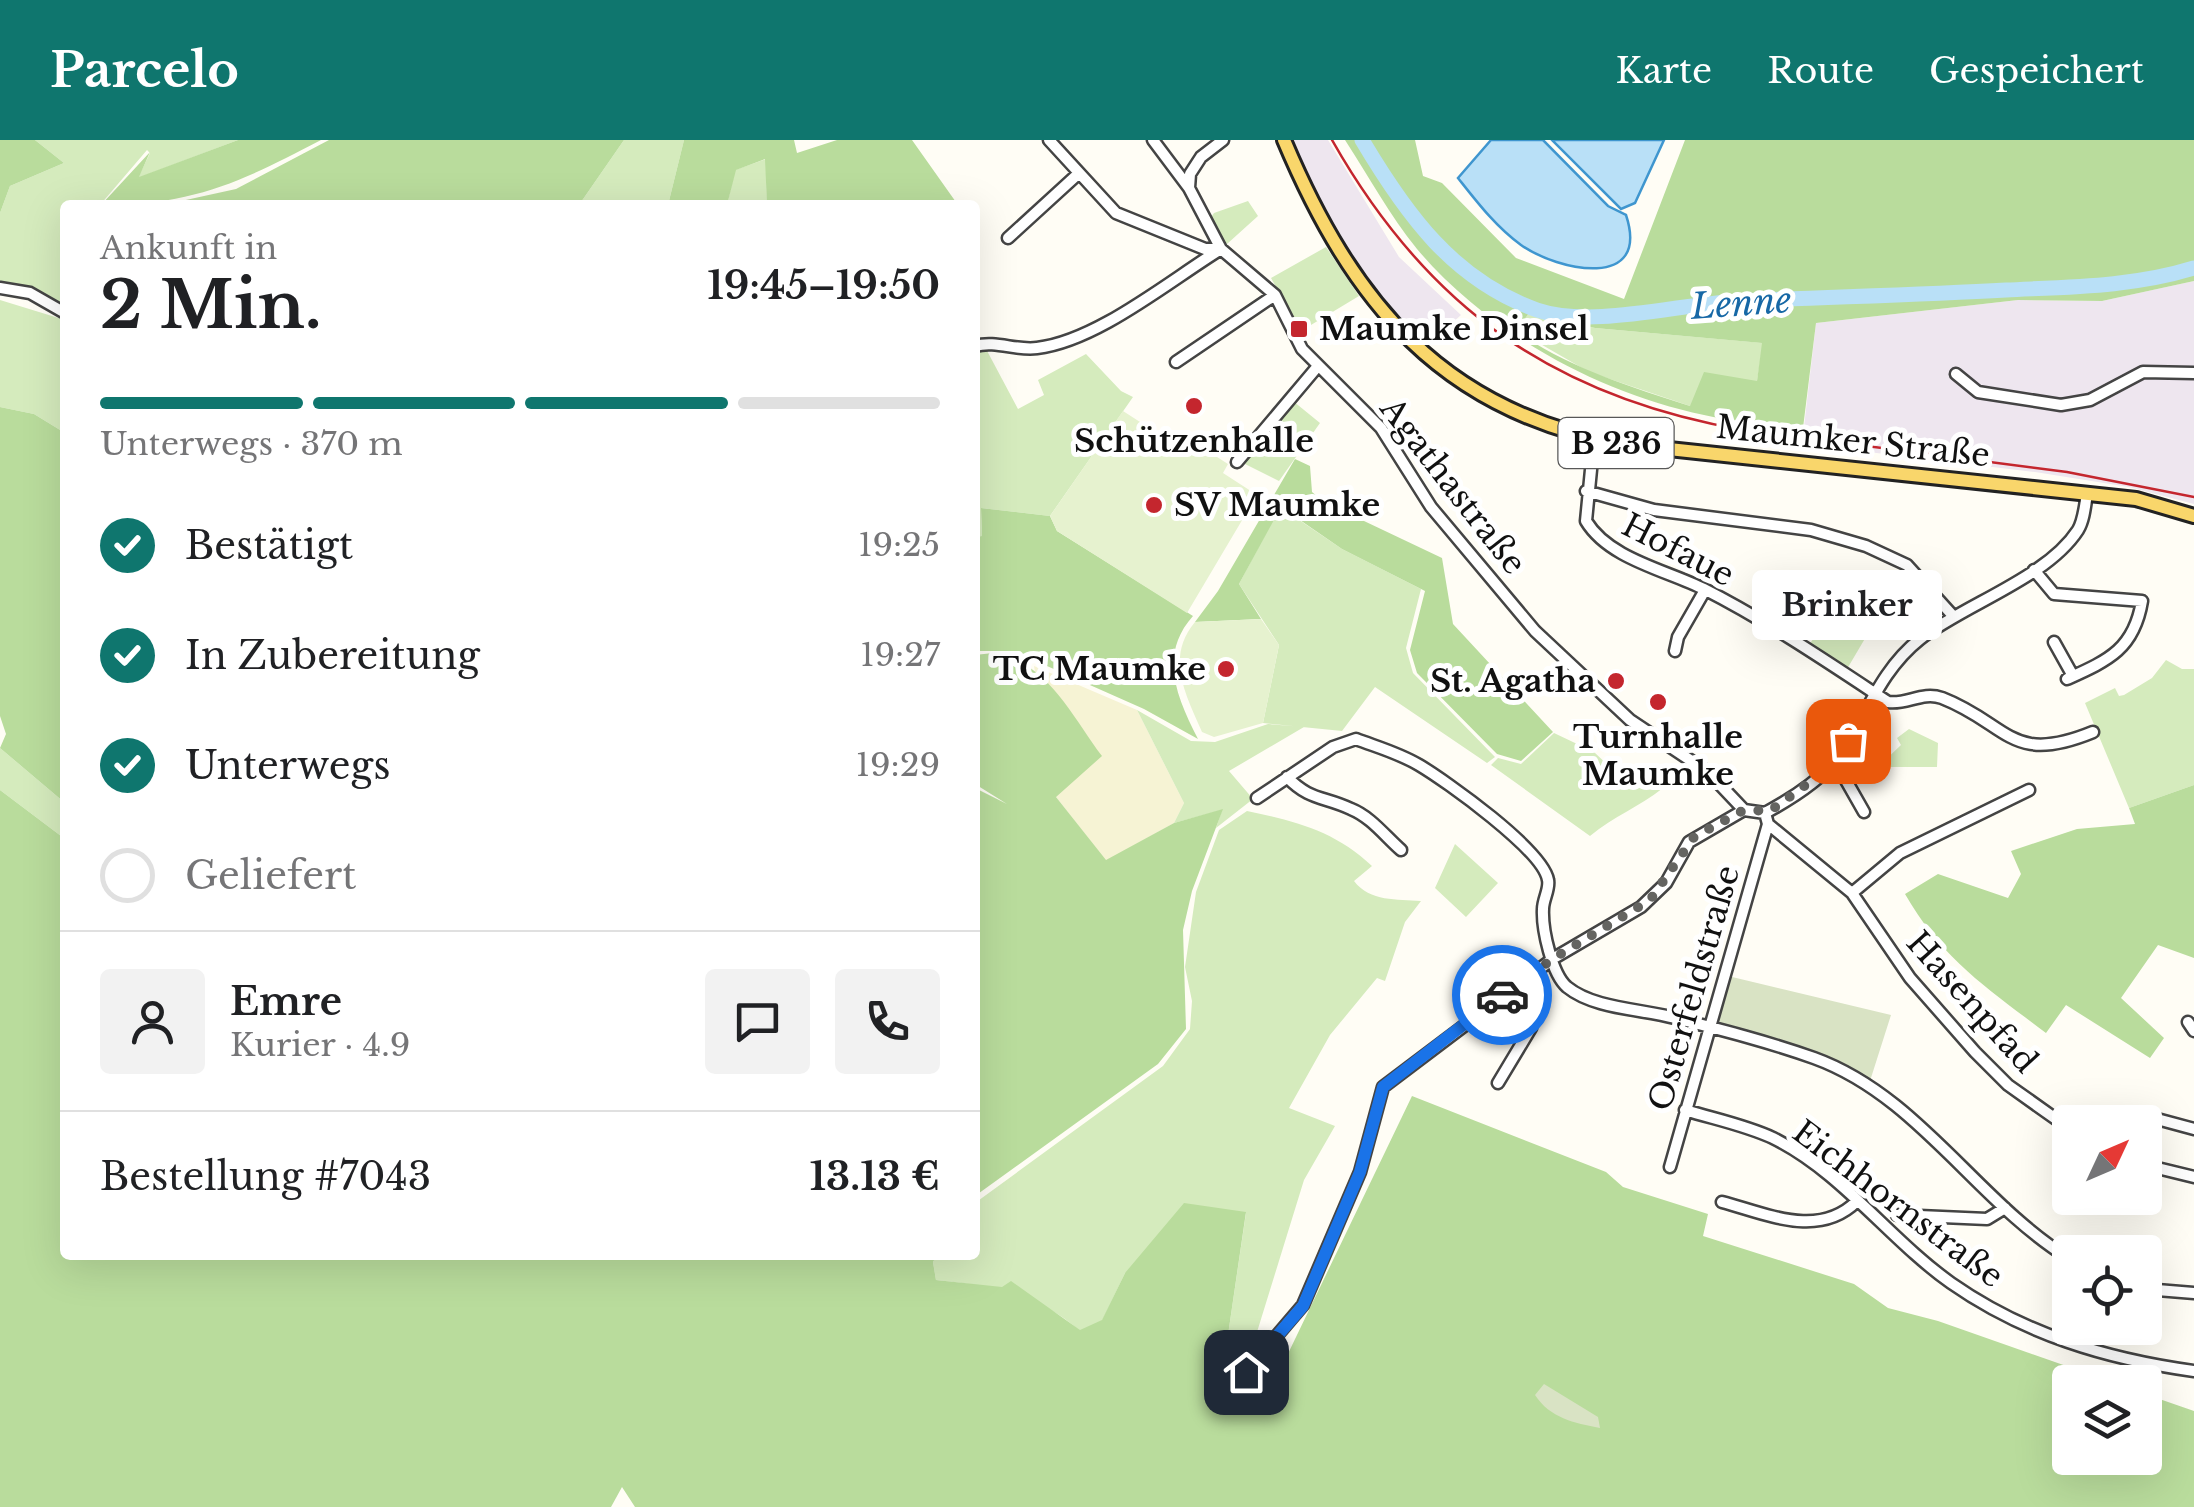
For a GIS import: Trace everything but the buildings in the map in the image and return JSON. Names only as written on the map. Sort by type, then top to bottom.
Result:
[{"type":"main road","name":"Maumker Straße","points":[[1284,140],[1330,238],[1367,295],[1401,334],[1445,372],[1490,400],[1550,426],[1594,439],[2136,499],[2194,516]]},
{"type":"street","points":[[1049,140],[1116,213],[1205,250],[1221,249]]},
{"type":"street","name":"Agathastraße","points":[[1153,140],[1189,188],[1221,249],[1275,295],[1302,349],[1382,428],[1431,507],[1536,631],[1630,720],[1708,772],[1744,810]]},
{"type":"street","points":[[1189,188],[1190,174],[1201,157],[1223,140]]},
{"type":"street","points":[[1008,238],[1078,174]]},
{"type":"street","points":[[980,345],[1036,348],[1080,335],[1221,249]]},
{"type":"street","points":[[0,288],[30,294],[60,310]]},
{"type":"street","points":[[1176,362],[1275,295]]},
{"type":"street","points":[[1237,462],[1318,366]]},
{"type":"street","points":[[1956,374],[1978,392],[2061,405],[2098,396],[2143,372],[2194,373]]},
{"type":"street","name":"Hofaue","points":[[1594,439],[1586,521],[1600,539],[1705,590],[1874,693]]},
{"type":"street","points":[[1586,491],[1654,510],[1811,530],[1866,546],[1907,564],[1954,617]]},
{"type":"street","points":[[1246,1372],[1303,1306],[1360,1172],[1383,1087],[1554,958],[1650,900],[1666,883],[1689,842],[1744,810],[1766,819],[1835,761],[1900,657],[1954,617],[2034,570],[2079,528],[2087,494]]},
{"type":"street","points":[[2034,570],[2046,588],[2064,597],[2142,601],[2138,627],[2120,651],[2070,678],[2054,642]]},
{"type":"street","points":[[1675,651],[1678,637],[1705,590]]},
{"type":"street","points":[[1874,693],[1894,704],[1923,695],[1940,697],[2022,744],[2064,744],[2093,732]]},
{"type":"street","points":[[1257,798],[1332,747],[1356,739],[1427,770],[1522,844],[1544,867],[1549,882],[1542,909],[1558,979],[1585,998],[1814,1058],[1860,1081],[1915,1122],[2052,1248]]},
{"type":"street","points":[[1835,761],[1864,812]]},
{"type":"street","points":[[1287,777],[1303,794],[1350,808],[1369,820],[1401,850]]},
{"type":"street","points":[[1852,893],[1921,842],[2029,790]]},
{"type":"street","name":"Hasenpfad","points":[[1766,819],[1852,893],[1910,978],[1975,1052],[2008,1084],[2052,1116]]},
{"type":"street","name":"Osterfeldstraße","points":[[1670,1167],[1766,819]]},
{"type":"street","points":[[1498,1083],[1531,1028],[1519,1009],[1500,997]]},
{"type":"street","name":"Eichhornstraße","points":[[1685,1110],[1774,1139],[1822,1169],[1925,1262],[2009,1318],[2102,1354],[2194,1370]]},
{"type":"street","points":[[2162,1120],[2194,1129]]},
{"type":"street","points":[[2162,1169],[2194,1177]]},
{"type":"street","points":[[1722,1202],[1818,1222],[1844,1213],[1856,1201]]},
{"type":"street","points":[[1897,1216],[1987,1219],[2005,1208]]},
{"type":"street","points":[[2162,1290],[2194,1293]]},
{"type":"shaded area","points":[[1290,140],[1328,140],[1399,257],[1461,315],[1424,348],[1401,327],[1333,232]]},
{"type":"shaded area","points":[[2194,281],[2194,504],[2129,487],[2035,472],[1802,444],[1816,323],[2018,300],[2102,301]]},
{"type":"shaded area","points":[[1034,666],[1137,710],[1184,803],[1174,823],[1106,861],[1056,797]]},
{"type":"green space","points":[[0,140],[35,140],[64,163],[10,186],[0,213]]},
{"type":"green space","points":[[35,140],[238,140],[138,178],[150,153],[147,150],[104,200],[60,200],[60,310],[0,287],[0,213],[10,186],[64,163]]},
{"type":"green space","points":[[238,140],[321,140],[266,168],[190,196],[106,200],[150,152],[139,177]]},
{"type":"green space","points":[[329,140],[624,140],[582,200],[186,200],[236,189]]},
{"type":"green space","points":[[624,140],[684,140],[669,200],[582,200]]},
{"type":"green space","points":[[684,140],[794,140],[797,153],[837,140],[912,140],[954,200],[767,200],[765,159],[736,170],[728,200],[669,200]]},
{"type":"green space","points":[[1345,140],[1415,140],[1423,176],[1442,183],[1516,258],[1624,299],[1685,140],[2194,140],[2194,281],[2102,301],[2018,300],[1816,323],[1803,428],[1728,419],[1664,405],[1585,375],[1547,355],[1476,307],[1417,249]],"holes":[[[1529,313],[1595,328],[1762,343],[1757,381],[1704,372],[1690,406],[1578,366],[1516,331]]]},
{"type":"green space","points":[[766,159],[767,200],[728,200],[735,170]]},
{"type":"green space","points":[[1248,201],[1258,216],[1227,244],[1209,220],[1214,213]]},
{"type":"green space","points":[[1326,247],[1359,296],[1301,331],[1271,278]]},
{"type":"green space","points":[[0,300],[60,318],[60,430],[34,414],[0,407]]},
{"type":"green space","points":[[1529,313],[1595,328],[1763,343],[1757,381],[1690,406],[1589,372],[1516,330]]},
{"type":"green space","points":[[985,347],[1018,409],[1044,395],[1038,380],[1086,354],[1121,391],[1133,397],[1050,516],[981,508],[980,536],[980,349]]},
{"type":"green space","points":[[1293,401],[1320,423],[1279,481],[1241,462]]},
{"type":"green space","points":[[0,407],[34,414],[60,430],[60,799],[0,748],[6,734],[0,716]]},
{"type":"green space","name":"SV Maumke","points":[[1123,411],[1185,451],[1192,441],[1228,464],[1223,473],[1257,495],[1187,613],[1057,531],[1050,516]]},
{"type":"green space","points":[[1295,459],[1310,466],[1312,492],[1324,502],[1442,558],[1453,624],[1553,732],[1521,761],[1497,754],[1417,673],[1410,650],[1425,591],[1342,549],[1281,507],[1239,584],[1261,619],[1195,622],[1218,591]]},
{"type":"green space","points":[[1280,507],[1342,549],[1421,589],[1406,648],[1413,673],[1495,757],[1487,763],[1375,687],[1342,731],[1263,723],[1279,645],[1239,584]]},
{"type":"green space","points":[[981,508],[1050,516],[1057,531],[1193,616],[1176,646],[1174,677],[1198,739],[1144,709],[1013,651],[980,651]]},
{"type":"green space","points":[[1834,608],[1870,630],[1847,669],[1809,645]]},
{"type":"green space","name":"TC Maumke","points":[[1261,619],[1279,645],[1263,723],[1214,737],[1202,732],[1181,677],[1181,649],[1186,636],[1195,622]]},
{"type":"green space","points":[[980,654],[1012,658],[1043,678],[1102,756],[1056,797],[1106,860],[1174,823],[1223,809],[1192,891],[1183,930],[1186,1029],[1158,1064],[980,1192],[980,790],[1007,804],[980,787]]},
{"type":"green space","points":[[2166,660],[2182,669],[2194,669],[2194,785],[2129,808],[2085,703],[2115,688],[2119,696],[2124,695],[2152,678]]},
{"type":"green space","points":[[1137,710],[1191,741],[1215,742],[1268,724],[1304,727],[1229,771],[1253,799],[1216,828],[1222,810],[1174,823],[1184,803]]},
{"type":"green space","points":[[1909,729],[1938,743],[1937,767],[1878,767],[1901,745],[1897,738]]},
{"type":"green space","points":[[1554,733],[1594,752],[1630,786],[1652,771],[1663,788],[1590,836],[1491,765],[1498,758],[1521,764]]},
{"type":"green space","points":[[0,748],[60,799],[60,835],[0,790]]},
{"type":"green space","points":[[2194,785],[2194,958],[2158,945],[2121,998],[2164,1038],[2150,1058],[2066,1005],[2046,1033],[1985,987],[1951,955],[1905,894],[1938,874],[2008,898],[2021,874],[2011,851],[2077,829],[2135,824],[2129,808]]},
{"type":"green space","points":[[0,790],[60,835],[60,1260],[934,1260],[936,1280],[1002,1287],[1011,1281],[1080,1330],[1102,1320],[1125,1273],[1184,1203],[1246,1212],[1228,1335],[1244,1378],[1266,1358],[1284,1362],[1412,1096],[1606,1172],[1623,1187],[1708,1214],[1703,1236],[1854,1284],[1888,1308],[1938,1321],[2064,1365],[2052,1365],[2052,1475],[2162,1475],[2162,1400],[2194,1411],[2194,1507],[635,1507],[622,1487],[611,1507],[0,1507]]},
{"type":"green space","points":[[1247,811],[1298,824],[1344,844],[1372,866],[1354,881],[1360,888],[1384,898],[1421,901],[1405,922],[1385,981],[1377,978],[1330,1035],[1289,1108],[1335,1126],[1304,1180],[1253,1345],[1259,1352],[1239,1373],[1228,1335],[1246,1213],[1125,1273],[1102,1321],[1080,1331],[1030,1300],[976,1285],[936,1280],[933,1262],[980,1260],[980,1199],[1163,1066],[1190,1029],[1192,1001],[1185,967],[1196,892],[1219,830]]},
{"type":"green space","points":[[1455,844],[1498,883],[1466,917],[1435,888]]},
{"type":"green space","points":[[1728,976],[1891,1015],[1870,1081],[1715,1025]]},
{"type":"green space","points":[[1544,1384],[1598,1417],[1600,1428],[1572,1421],[1548,1409],[1535,1395]]},
{"type":"water","points":[[1491,140],[1543,140],[1608,206],[1626,215],[1630,239],[1625,255],[1614,265],[1577,267],[1537,254],[1512,238],[1458,178]]},
{"type":"water","points":[[1552,140],[1664,140],[1635,203],[1621,209]]},
{"type":"waterway","name":"Lenne","points":[[1362,140],[1396,194],[1456,263],[1507,297],[1559,315],[1611,316],[1741,301],[2101,285],[2194,268]]},
{"type":"railway","points":[[1332,140],[1369,199],[1410,252],[1454,297],[1502,336],[1555,368],[1612,394],[1675,415],[1743,430],[2067,472],[2194,497]]},
{"type":"way so far","points":[[1502,995],[1554,958],[1650,900],[1666,883],[1694,837],[1744,810],[1766,814],[1829,768],[1848,741]]},
{"type":"place","name":"Maumke Dinsel","points":[[1299,329]]},
{"type":"place","name":"Schützenhalle","points":[[1194,406]]},
{"type":"place","name":"SV Maumke","points":[[1154,505]]},
{"type":"place","name":"TC Maumke","points":[[1226,669]]},
{"type":"place","name":"St. Agatha","points":[[1616,681]]},
{"type":"place","name":"Turnhalle Maumke","points":[[1658,702]]},
{"type":"place","name":"Brinker","points":[[1848,741]]},
{"type":"route","points":[[1246,1372],[1303,1306],[1360,1172],[1383,1087],[1502,995]]}]
